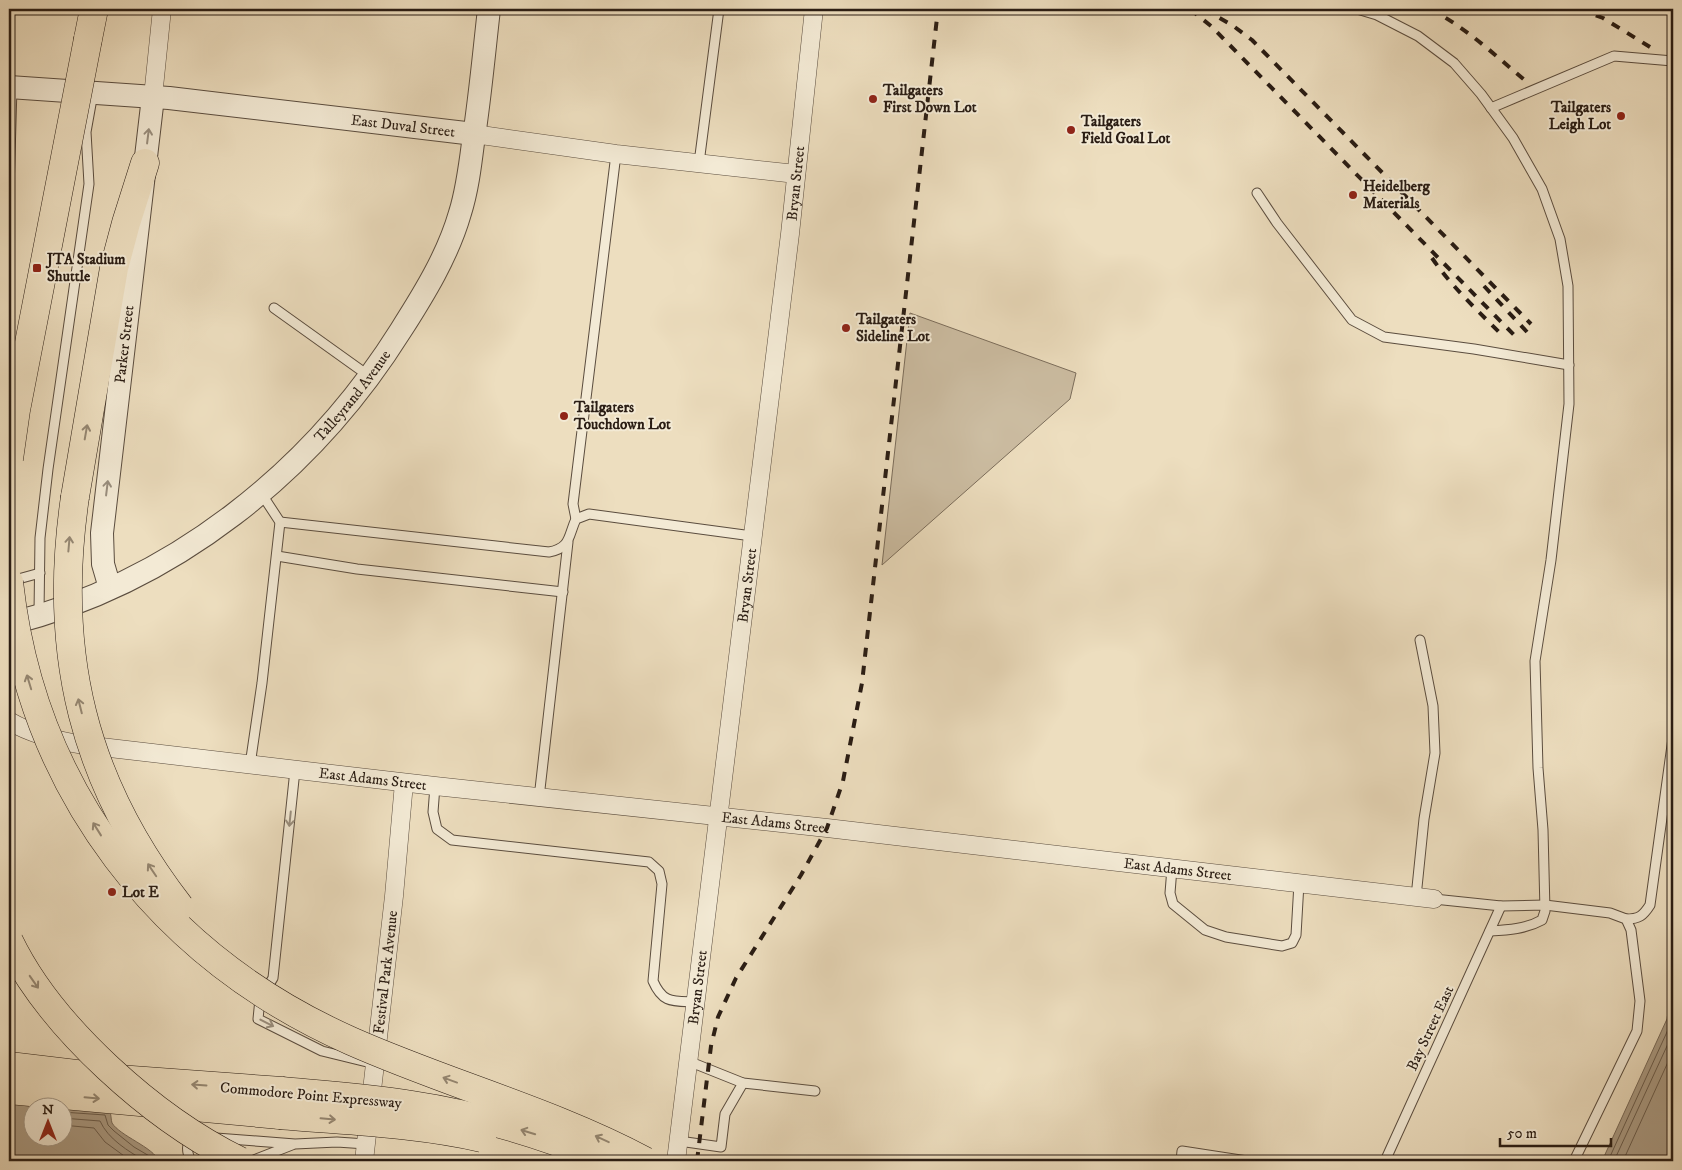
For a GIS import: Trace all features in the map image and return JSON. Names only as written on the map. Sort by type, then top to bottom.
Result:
[{"type":"highway","points":[[9,459],[80,37],[78,9]]},
{"type":"highway","points":[[9,371],[80,37],[94,9]]},
{"type":"highway","points":[[145,163],[116,261],[75,497],[67,571],[67,608],[75,685],[84,721],[107,788],[122,820],[147,863],[193,923],[222,952],[280,1001],[313,1023]]},
{"type":"highway","points":[[9,582],[21,651],[41,717],[72,786],[107,845],[130,875],[153,902],[193,941],[221,965],[248,984],[313,1023],[398,1060],[568,1124],[645,1161]]},
{"type":"highway","points":[[10,945],[38,989],[60,1016],[125,1084],[180,1126],[240,1161]]},
{"type":"highway","name":"Commodore Point Expressway","points":[[9,1066],[118,1079],[281,1103],[443,1130],[492,1140],[559,1161]]},
{"type":"highway","name":"Commodore Point Expressway","points":[[9,1090],[281,1103],[386,1101],[457,1114],[543,1137],[607,1161]]},
{"type":"street","name":"Parker Street","points":[[110,588],[103,564],[102,533],[162,9]]},
{"type":"street","name":"Talleyrand Avenue","points":[[9,624],[39,616],[110,588],[159,564],[196,542],[261,493],[330,425],[369,377],[386,355],[418,305],[440,264],[460,214],[468,180],[490,9]]},
{"type":"street","name":"Bryan Street","points":[[676,1161],[796,174],[814,9]]},
{"type":"street","name":"East Duval Street","points":[[10,87],[153,97],[474,134],[699,164],[796,174]]},
{"type":"street","name":"East Adams Street","points":[[9,721],[25,730],[64,742],[404,783],[717,818],[826,828],[1434,898]]},
{"type":"street","name":"Festival Park Avenue","points":[[365,1153],[394,896],[404,783]]},
{"type":"lane","points":[[9,16],[10,9]]},
{"type":"lane","points":[[699,164],[719,9]]},
{"type":"lane","points":[[1357,9],[1377,15],[1418,36],[1454,63],[1491,108],[1513,138],[1542,189],[1560,239],[1568,286],[1569,404],[1551,560],[1535,660],[1545,905],[1542,920],[1533,925],[1511,930],[1490,931]]},
{"type":"lane","points":[[1491,108],[1614,56],[1673,61]]},
{"type":"lane","points":[[9,191],[10,87]]},
{"type":"lane","points":[[39,616],[40,538],[48,469],[89,184],[86,132],[93,93]]},
{"type":"lane","points":[[538,798],[568,542],[570,530],[576,518],[573,504],[616,154]]},
{"type":"lane","points":[[1257,194],[1352,320],[1384,337],[1474,349],[1569,365]]},
{"type":"lane","points":[[274,308],[369,377]]},
{"type":"lane","points":[[250,765],[280,522],[261,493]]},
{"type":"lane","points":[[576,518],[589,514],[752,536]]},
{"type":"lane","points":[[280,522],[549,552],[560,550],[568,542]]},
{"type":"lane","points":[[277,556],[357,569],[563,592]]},
{"type":"lane","points":[[9,582],[40,572]]},
{"type":"lane","points":[[1416,897],[1424,820],[1435,753],[1433,706],[1420,640]]},
{"type":"lane","points":[[1574,1161],[1637,1031],[1640,1001],[1631,930],[1626,919],[1637,919],[1643,915],[1650,905],[1673,738]]},
{"type":"lane","points":[[295,770],[273,978],[260,999],[258,1019],[322,1051],[375,1064]]},
{"type":"lane","points":[[435,786],[433,812],[437,829],[452,840],[649,862],[659,871],[662,884],[653,981],[658,992],[665,998],[673,1001],[696,1002]]},
{"type":"lane","points":[[1172,868],[1170,893],[1173,904],[1205,930],[1226,937],[1282,946],[1292,943],[1296,934],[1300,883]]},
{"type":"lane","name":"East Adams Street","points":[[1434,898],[1501,906],[1545,905],[1610,913],[1626,919]]},
{"type":"lane","name":"Bay Street East","points":[[1385,1161],[1501,906]]},
{"type":"lane","points":[[688,1061],[743,1083],[815,1091]]},
{"type":"lane","points":[[679,1141],[721,1147],[726,1114],[743,1083]]},
{"type":"lane","points":[[191,1161],[187,1149],[188,1143],[193,1137],[295,1144],[337,1142],[365,1153]]},
{"type":"lane","points":[[251,1161],[295,1144]]},
{"type":"lane","points":[[1181,1161],[1182,1151],[1247,1161]]},
{"type":"shaded area","points":[[910,313],[1076,373],[1070,399],[882,565]]},
{"type":"water","points":[[1673,976],[1673,1161],[1602,1161],[1667,1019]]},
{"type":"water","points":[[9,1102],[22,1103],[22,1148],[72,1148],[72,1108],[110,1111],[112,1123],[116,1128],[150,1151],[159,1161],[9,1161]]},
{"type":"railway","points":[[697,1161],[711,1046],[718,1017],[736,978],[801,875],[827,828],[843,781],[862,683],[938,9]]},
{"type":"railway","points":[[1190,9],[1211,26],[1516,337]]},
{"type":"railway","points":[[1204,9],[1232,25],[1252,40],[1531,324]]},
{"type":"railway","points":[[1430,9],[1469,34],[1528,83]]},
{"type":"railway","points":[[1579,9],[1603,18],[1650,47]]},
{"type":"railway","points":[[1432,258],[1457,289],[1502,335]]},
{"type":"railway","points":[[1484,286],[1527,332]]},
{"type":"place","name":"Tailgaters First Down Lot","points":[[873,99]]},
{"type":"place","name":"Tailgaters Leigh Lot","points":[[1621,116]]},
{"type":"place","name":"Tailgaters Field Goal Lot","points":[[1071,130]]},
{"type":"place","name":"Heidelberg Materials","points":[[1353,195]]},
{"type":"place","name":"JTA Stadium Shuttle","points":[[37,268]]},
{"type":"place","name":"Tailgaters Sideline Lot","points":[[846,328]]},
{"type":"place","name":"Tailgaters Touchdown Lot","points":[[564,416]]},
{"type":"place","name":"Lot E","points":[[112,892]]}]
